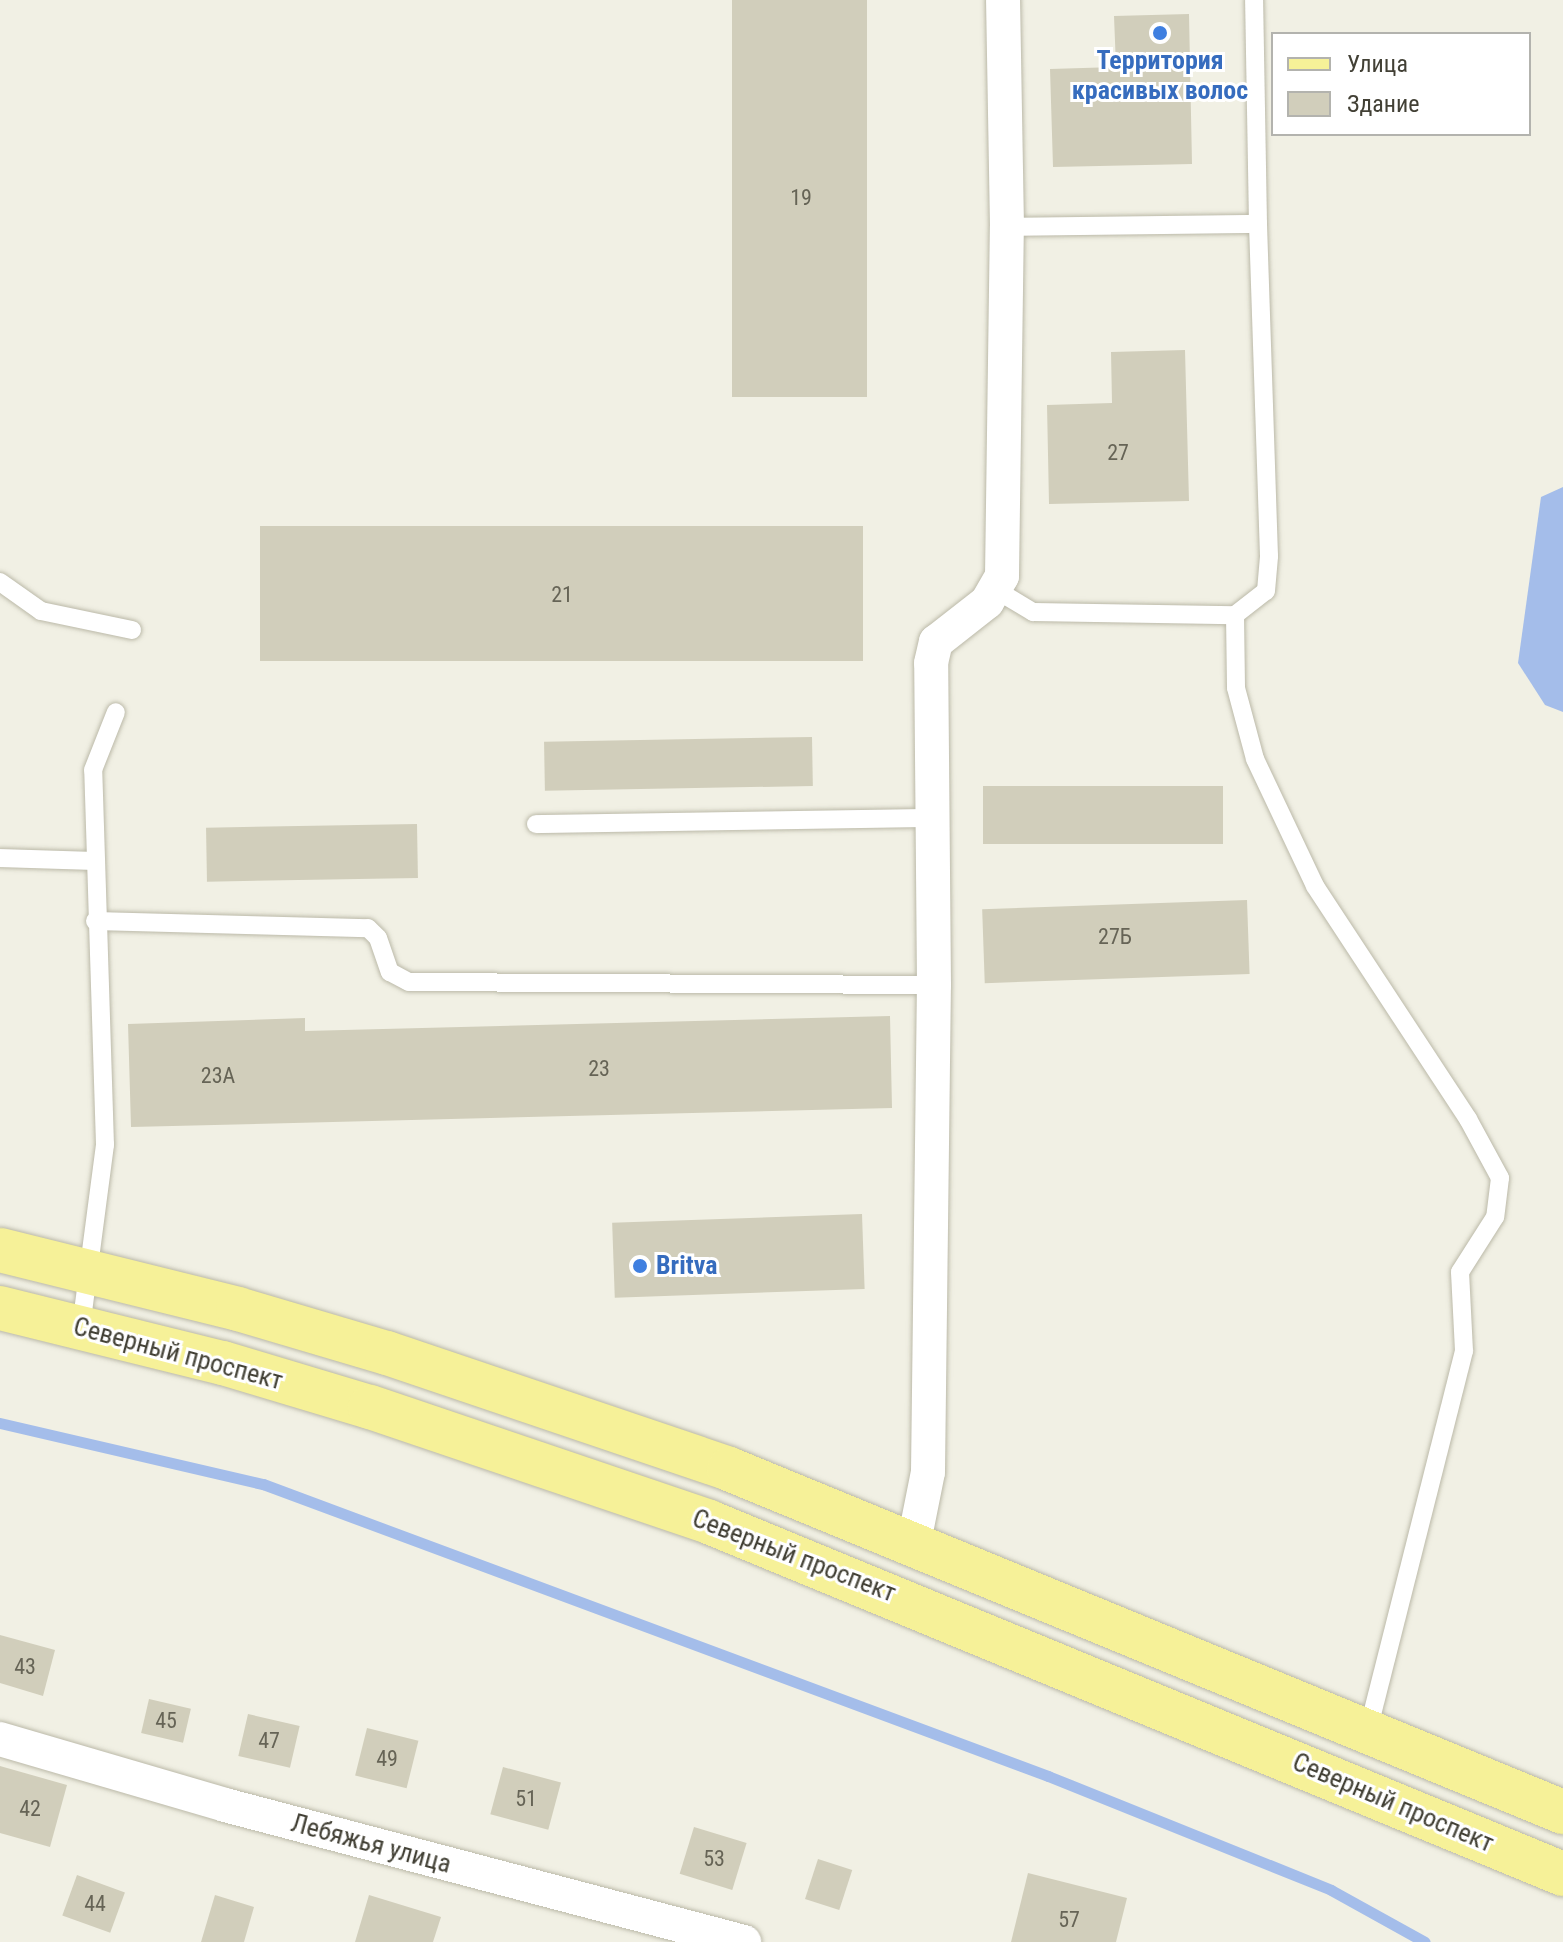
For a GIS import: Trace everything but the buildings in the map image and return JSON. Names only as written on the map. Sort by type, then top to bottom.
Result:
[{"type":"main road","points":[[2,1308],[9,1252],[92,1271],[327,1335],[558,1409],[914,1542],[1563,1812]]},
{"type":"main road","name":"Северный проспект","points":[[2,1308],[370,1407],[709,1522],[1563,1874]]},
{"type":"street","points":[[914,1542],[928,1472],[934,985],[931,663],[936,642],[998,591],[1007,227],[1003,0]]},
{"type":"street","name":"Лебяжья улица","points":[[0,1739],[225,1805],[744,1942]]},
{"type":"lane","points":[[998,591],[1033,612],[1235,615],[1266,591],[1269,556],[1254,0]]},
{"type":"lane","points":[[1007,227],[1258,224]]},
{"type":"lane","points":[[0,582],[41,611],[132,630]]},
{"type":"lane","points":[[1235,615],[1236,688],[1255,759],[1315,886],[1468,1119],[1500,1178],[1495,1217],[1460,1272],[1464,1351],[1368,1730]]},
{"type":"lane","points":[[81,1327],[92,1271],[105,1145],[103,1020],[95,921],[93,770],[116,712]]},
{"type":"lane","points":[[536,824],[932,818]]},
{"type":"lane","points":[[0,858],[94,861]]},
{"type":"lane","points":[[95,921],[368,928],[378,938],[390,972],[409,982],[934,985]]},
{"type":"water","points":[[1563,487],[1563,712],[1545,705],[1518,663],[1541,497]]},
{"type":"waterway","points":[[0,1423],[263,1484],[1048,1776],[1331,1890],[1425,1942]]},
{"type":"place","name":"Территория красивых волос","points":[[1160,33]]},
{"type":"place","name":"Britva","points":[[640,1266]]}]
